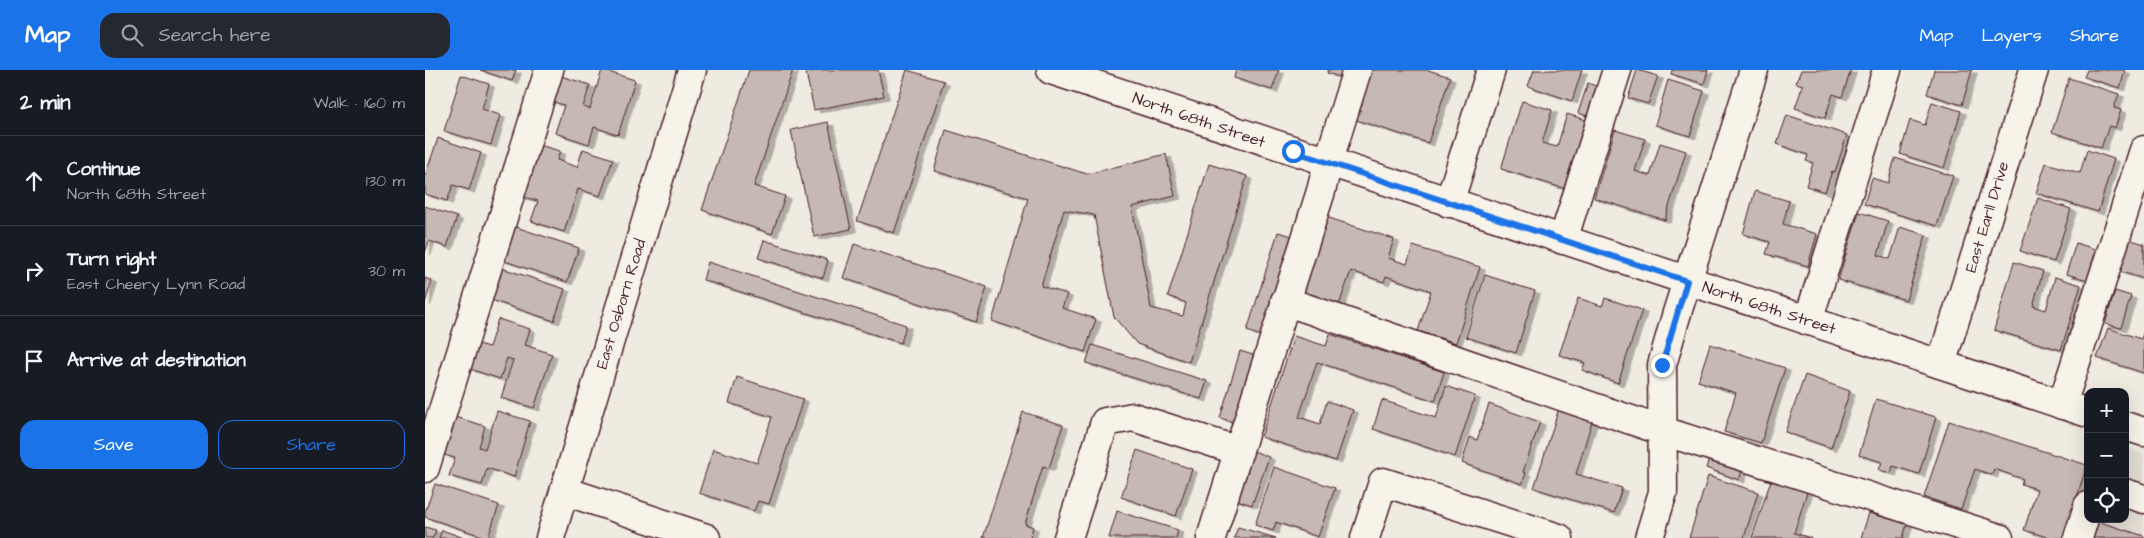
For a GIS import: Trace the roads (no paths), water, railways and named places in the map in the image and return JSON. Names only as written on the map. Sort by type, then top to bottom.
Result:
[{"type":"main road","points":[[425,468],[549,70]]},
{"type":"main road","name":"East Osborn Road","points":[[550,538],[692,70]]},
{"type":"main road","name":"North 68th Street","points":[[1051,70],[1449,204],[2084,412]]},
{"type":"main road","points":[[1211,538],[1321,191],[1327,163],[1357,70]]},
{"type":"main road","points":[[1449,204],[1491,70]]},
{"type":"main road","points":[[1563,240],[1617,70]]},
{"type":"main road","points":[[1649,538],[1663,492],[1662,365],[1754,70]]},
{"type":"main road","points":[[1808,321],[1887,70]]},
{"type":"main road","name":"East Earll Drive","points":[[1941,364],[2034,70]]},
{"type":"main road","points":[[2062,405],[2144,150]]},
{"type":"main road","points":[[1285,301],[1663,431],[1999,538]]},
{"type":"main road","points":[[1068,538],[1105,422],[1133,417],[1239,451]]},
{"type":"main road","points":[[2129,427],[2144,432]]},
{"type":"main road","points":[[1365,538],[1383,482],[1559,538]]},
{"type":"main road","points":[[565,490],[706,538]]},
{"type":"main road","points":[[2129,494],[2144,499]]},
{"type":"main road","points":[[2078,538],[2084,519]]}]
